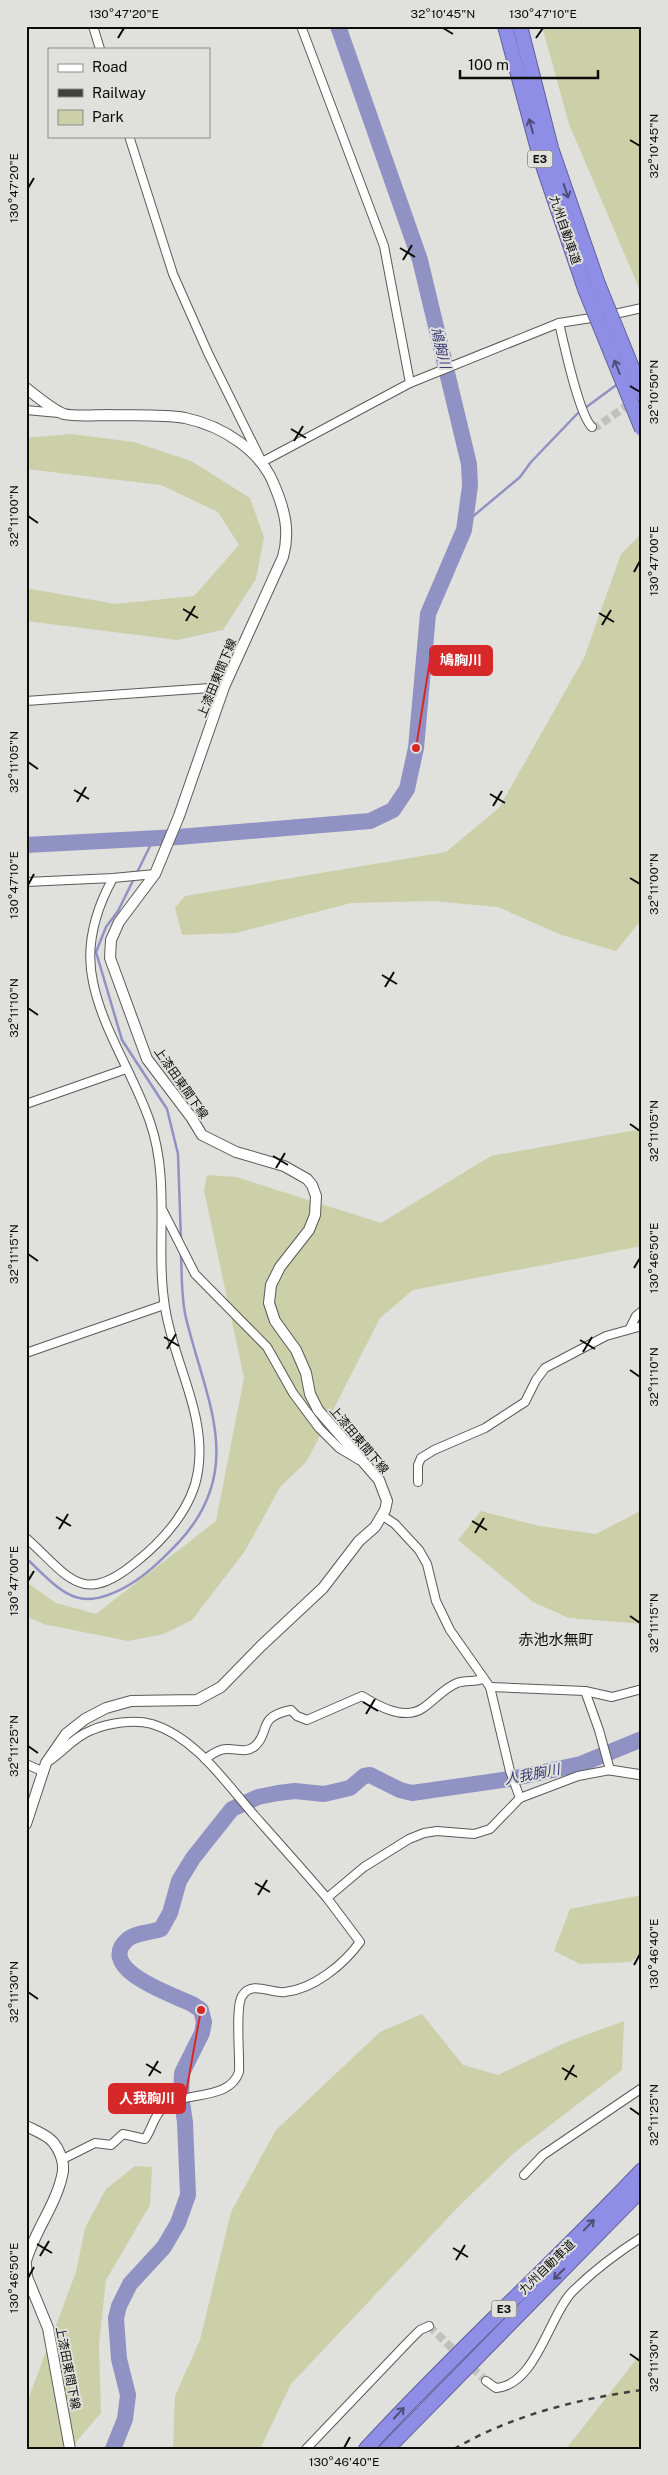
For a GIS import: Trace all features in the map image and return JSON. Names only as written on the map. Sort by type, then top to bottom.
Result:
[{"type":"highway","name":"九州自動車道","points":[[505,26],[540,157],[592,286],[642,429]]},
{"type":"highway","name":"九州自動車道","points":[[520,26],[551,148],[592,286],[642,392]]},
{"type":"highway","name":"九州自動車道","points":[[366,2449],[402,2409],[581,2234],[642,2170]]},
{"type":"highway","name":"九州自動車道","points":[[387,2449],[642,2189]]},
{"type":"main road","points":[[26,388],[63,414]]},
{"type":"main road","name":"上漆田東間下線","points":[[63,414],[186,418],[239,441],[262,462],[273,481],[282,504],[287,526],[287,543],[272,586],[224,687],[179,816],[155,874],[118,922],[111,940],[110,958],[132,1023],[147,1059],[191,1117],[202,1135],[236,1152],[284,1166],[307,1178],[312,1185],[316,1196],[315,1215],[309,1230],[280,1267],[271,1284],[269,1303],[275,1321],[296,1350],[306,1373],[310,1394],[318,1410],[378,1480],[384,1491],[387,1501],[383,1516]]},
{"type":"main road","points":[[26,1824],[45,1767],[66,1734],[85,1719],[106,1708],[131,1701],[197,1700],[221,1687],[261,1646],[323,1588],[359,1541],[383,1516]]},
{"type":"main road","points":[[26,2126],[52,2141],[63,2159],[63,2170],[54,2196],[31,2243],[26,2261]]},
{"type":"main road","name":"上漆田東間下線","points":[[26,2265],[27,2277],[48,2328],[70,2449]]},
{"type":"street","points":[[93,26],[100,48]]},
{"type":"street","points":[[300,26],[384,246],[410,384]]},
{"type":"street","points":[[130,138],[173,274],[208,353],[262,462],[410,384],[559,324],[642,308]]},
{"type":"street","points":[[559,324],[584,411],[592,427]]},
{"type":"street","points":[[26,410],[63,414]]},
{"type":"street","points":[[26,701],[224,687]]},
{"type":"street","points":[[26,882],[155,874]]},
{"type":"street","points":[[26,1538],[44,1554],[59,1572],[80,1584],[104,1583],[120,1576],[158,1543],[171,1528],[189,1497],[198,1474],[201,1451],[198,1424],[173,1344],[164,1305],[162,1210],[156,1143],[150,1121],[100,1006],[90,961],[92,937],[102,898],[114,878]]},
{"type":"street","points":[[26,1104],[126,1069]]},
{"type":"street","points":[[162,1210],[195,1274],[267,1347],[293,1393],[319,1428],[339,1448],[364,1464]]},
{"type":"street","points":[[26,1353],[164,1305]]},
{"type":"street","points":[[630,1328],[636,1316],[642,1311]]},
{"type":"street","points":[[418,1482],[418,1465],[421,1458],[434,1450],[485,1428],[525,1402],[536,1380],[545,1368],[606,1336],[642,1326]]},
{"type":"street","points":[[383,1516],[395,1524],[420,1550],[426,1564],[436,1601],[450,1630],[490,1687],[510,1771],[520,1798]]},
{"type":"street","points":[[205,1759],[224,1749],[247,1751],[257,1744],[267,1721],[280,1712],[291,1710],[297,1716],[307,1720],[362,1696],[381,1708],[412,1713],[457,1683],[483,1679]]},
{"type":"street","points":[[490,1687],[585,1691],[612,1697],[642,1689]]},
{"type":"street","points":[[585,1691],[600,1730],[610,1770]]},
{"type":"street","points":[[26,1764],[45,1767],[76,1738],[91,1730],[129,1723],[151,1724],[169,1732],[205,1759],[327,1898],[360,1942],[350,1955],[306,1986],[286,1992],[256,1988],[250,1988],[246,1991],[240,2002],[239,2072],[235,2081],[225,2089],[166,2106],[158,2114],[145,2138],[123,2134],[111,2145],[95,2143],[63,2159]]},
{"type":"street","points":[[327,1898],[364,1868],[409,1839],[424,1833],[436,1831],[474,1834],[490,1829],[520,1798],[578,1776],[610,1770],[642,1775]]},
{"type":"street","points":[[524,2175],[543,2155],[642,2088]]},
{"type":"street","points":[[486,2380],[496,2388],[503,2388],[512,2382],[535,2358],[548,2337],[552,2322],[571,2293],[617,2254],[642,2237]]},
{"type":"street","points":[[306,2449],[420,2330],[429,2326]]},
{"type":"green space","points":[[542,26],[642,26],[642,295],[569,124]]},
{"type":"green space","points":[[71,434],[134,442],[191,461],[250,498],[264,537],[256,579],[223,630],[177,640],[26,621],[26,588],[115,604],[194,596],[239,545],[218,512],[161,485],[26,469],[26,438]]},
{"type":"green space","points":[[640,535],[642,537],[642,919],[616,951],[559,934],[498,907],[434,901],[351,903],[236,933],[182,935],[175,908],[185,896],[446,852],[499,808],[584,658],[621,554]]},
{"type":"green space","points":[[642,1129],[642,1246],[413,1290],[380,1318],[307,1461],[280,1487],[245,1551],[192,1620],[164,1634],[128,1641],[43,1624],[26,1616],[26,1582],[56,1603],[96,1614],[216,1521],[244,1378],[204,1190],[207,1175],[236,1177],[381,1223],[491,1156]]},
{"type":"green space","points":[[642,1510],[642,1624],[569,1618],[533,1602],[458,1540],[481,1511],[539,1526],[596,1534]]},
{"type":"green space","points":[[642,1895],[642,1952],[631,1962],[580,1964],[554,1951],[570,1909]]},
{"type":"green space","points":[[422,2014],[463,2065],[498,2075],[567,2042],[624,2021],[622,2070],[514,2153],[458,2207],[291,2384],[260,2449],[173,2449],[175,2396],[200,2340],[231,2212],[276,2130],[380,2032]]},
{"type":"green space","points":[[135,2166],[152,2167],[150,2205],[106,2280],[99,2344],[101,2413],[70,2449],[26,2449],[26,2405],[76,2272],[85,2228],[106,2189]]},
{"type":"green space","points":[[642,2352],[642,2449],[566,2449]]},
{"type":"waterway","name":"鳩胸川","points":[[26,845],[178,837],[370,821],[393,810],[407,789],[416,748],[428,614],[464,530],[470,486],[469,464],[420,260],[338,26]]},
{"type":"waterway","points":[[465,523],[520,477],[531,462],[577,414],[619,383]]},
{"type":"waterway","points":[[154,838],[118,911],[106,927],[96,952],[122,1040],[167,1109],[178,1154],[181,1241]]},
{"type":"waterway","points":[[26,1558],[61,1590],[72,1596],[84,1599],[97,1598],[111,1594],[129,1585],[149,1571],[178,1543],[199,1515],[211,1488],[216,1461],[215,1434],[210,1406],[184,1310],[181,1254]]},
{"type":"waterway","name":"人我胸川","points":[[113,2449],[125,2419],[128,2395],[119,2359],[116,2318],[119,2306],[130,2284],[164,2247],[178,2223],[188,2195],[185,2122],[181,2096],[182,2073],[202,2033],[204,2022],[201,2010],[192,2004],[155,1988],[129,1971],[121,1961],[120,1950],[128,1939],[135,1935],[161,1929],[170,1913],[179,1881],[193,1858],[232,1809],[258,1797],[295,1791],[324,1794],[350,1788],[364,1776],[370,1775],[400,1790],[412,1793],[510,1779],[581,1764],[642,1739]]},
{"type":"tunnel","points":[[592,427],[598,426],[632,402]]},
{"type":"tunnel","points":[[429,2326],[486,2381]]},
{"type":"railway","points":[[454,2449],[498,2427],[545,2410],[593,2398],[642,2390]]},
{"type":"place","name":"鳩胸川","points":[[416,748]]},
{"type":"place","name":"人我胸川","points":[[201,2010]]},
{"type":"district","name":"赤池水無町","points":[[556,1639]]}]
